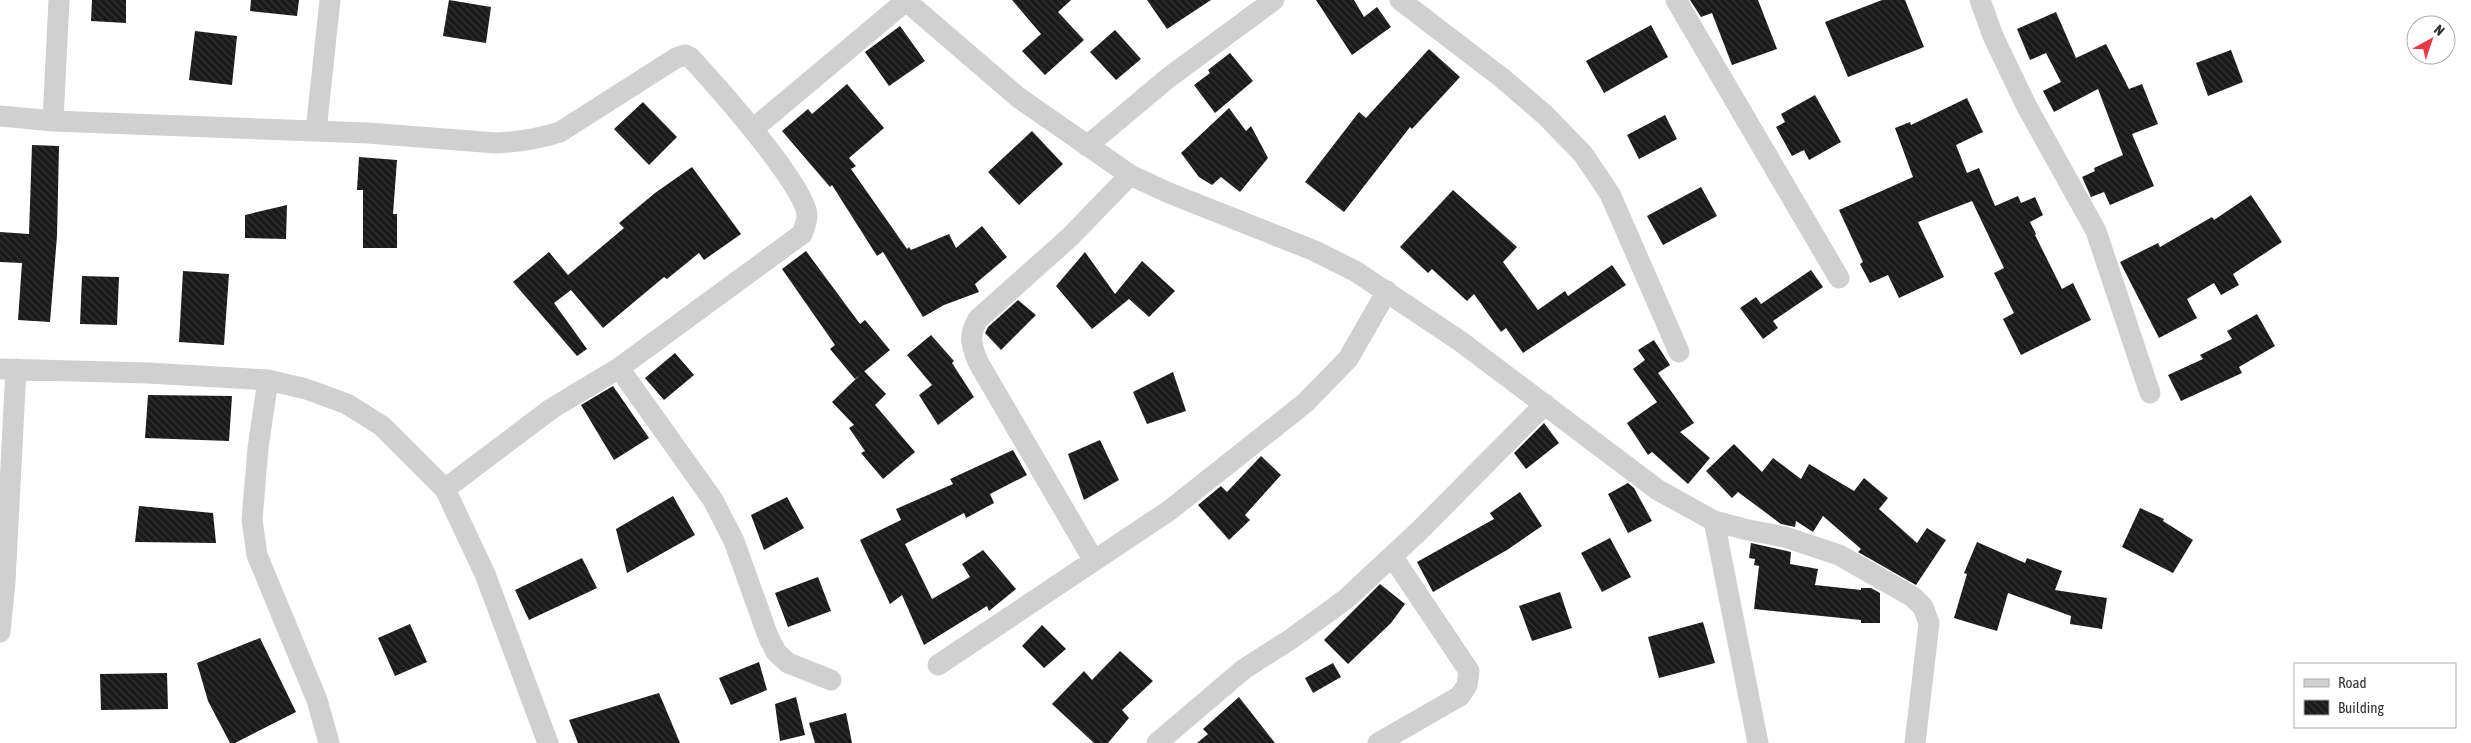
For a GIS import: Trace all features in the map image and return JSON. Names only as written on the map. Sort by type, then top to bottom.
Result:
[{"type":"street","points":[[53,121],[59,0]]},
{"type":"street","points":[[316,131],[330,0]]},
{"type":"street","points":[[753,129],[906,0],[1012,93],[1130,175],[1169,193],[1315,251],[1355,271],[1441,327],[1658,490],[1714,521],[1785,537],[1839,556],[1900,589],[1923,607],[1929,623],[1915,743]]},
{"type":"street","points":[[1087,146],[1168,78],[1274,0]]},
{"type":"street","points":[[1400,0],[1502,78],[1545,115],[1582,154],[1610,194],[1679,352]]},
{"type":"street","points":[[1676,0],[1839,278]]},
{"type":"street","points":[[1980,0],[1993,36],[2026,106],[2096,231],[2150,392]]},
{"type":"street","points":[[0,116],[53,121],[316,131],[496,143],[541,138],[560,132],[676,58],[685,56],[691,58],[753,129],[799,195],[808,214],[802,234],[619,368],[551,408],[445,489]]},
{"type":"street","points":[[1094,561],[978,362],[970,340],[971,331],[978,319],[1070,237],[1130,175]]},
{"type":"street","points":[[938,665],[1170,510],[1304,403],[1348,359],[1387,291]]},
{"type":"street","points":[[619,368],[713,500],[734,542],[768,636],[776,652],[788,663],[831,680]]},
{"type":"street","points":[[0,632],[6,582],[8,369],[268,380],[306,389],[347,404],[382,426],[445,489],[485,574],[548,743]]},
{"type":"street","points":[[268,380],[258,448],[252,520],[257,555],[317,700],[329,743]]},
{"type":"street","points":[[1157,743],[1244,669],[1291,639],[1346,598],[1392,556],[1546,404]]},
{"type":"street","points":[[1714,521],[1758,743]]},
{"type":"street","points":[[1378,743],[1460,696],[1467,685],[1468,671],[1392,556]]},
{"type":"building","points":[[92,0],[126,0],[126,23],[91,21]]},
{"type":"building","points":[[251,0],[299,0],[297,16],[250,11]]},
{"type":"building","points":[[449,0],[491,7],[486,43],[443,36]]},
{"type":"building","points":[[1012,0],[1071,0],[1058,12],[1084,40],[1045,75],[1022,51],[1041,34]]},
{"type":"building","points":[[1147,0],[1211,0],[1167,29]]},
{"type":"building","points":[[1316,0],[1354,0],[1364,17],[1377,7],[1391,27],[1352,55]]},
{"type":"building","points":[[1690,0],[1758,0],[1777,49],[1732,65],[1712,13],[1701,17]]},
{"type":"building","points":[[1882,0],[1905,0],[1924,47],[1848,77],[1825,22]]},
{"type":"building","points":[[2056,12],[2076,58],[2106,44],[2129,89],[2142,84],[2158,124],[2132,134],[2154,186],[2110,205],[2104,192],[2091,197],[2082,177],[2095,171],[2094,168],[2123,155],[2098,89],[2054,112],[2043,91],[2061,82],[2046,53],[2030,60],[2017,29]]},
{"type":"building","points":[[1651,25],[1668,57],[1604,93],[1586,61]]},
{"type":"building","points":[[900,26],[925,61],[889,86],[865,52]]},
{"type":"building","points":[[1115,30],[1141,59],[1116,80],[1090,52]]},
{"type":"building","points":[[195,31],[237,36],[232,85],[189,80]]},
{"type":"building","points":[[1429,49],[1460,77],[1412,129],[1410,127],[1344,212],[1305,182],[1359,112],[1366,118]]},
{"type":"building","points":[[2231,50],[2243,82],[2208,96],[2196,63]]},
{"type":"building","points":[[1230,53],[1253,81],[1215,113],[1194,85],[1210,73],[1208,70]]},
{"type":"building","points":[[847,84],[884,128],[849,158],[856,166],[851,169],[907,249],[909,247],[911,250],[949,234],[956,248],[982,226],[1007,257],[975,284],[979,292],[944,305],[923,317],[883,252],[877,256],[832,185],[830,187],[782,131],[808,109],[812,114]]},
{"type":"building","points":[[1815,95],[1841,142],[1809,160],[1804,150],[1792,156],[1776,127],[1785,122],[1781,114]]},
{"type":"building","points":[[1967,98],[1983,132],[1956,145],[1967,173],[1979,168],[1995,206],[2018,196],[2021,203],[2035,197],[2043,215],[2030,222],[2035,235],[2062,289],[2073,283],[2091,320],[2021,355],[2003,319],[2014,313],[1994,273],[2004,268],[1972,201],[1918,222],[1944,277],[1899,298],[1888,275],[1870,283],[1860,264],[1863,262],[1839,210],[1913,177],[1895,128],[1910,122],[1911,125]]},
{"type":"building","points":[[643,102],[677,137],[649,165],[614,129]]},
{"type":"building","points":[[1229,108],[1246,131],[1251,126],[1268,158],[1240,192],[1221,177],[1212,185],[1199,177],[1181,153]]},
{"type":"building","points":[[1665,115],[1677,139],[1639,159],[1627,135]]},
{"type":"building","points":[[1032,131],[1063,164],[1019,205],[988,172]]},
{"type":"building","points":[[32,145],[59,146],[57,236],[50,322],[18,320],[22,263],[0,262],[0,232],[29,234]]},
{"type":"building","points":[[359,157],[397,160],[393,214],[397,214],[397,248],[363,248],[363,190],[357,190]]},
{"type":"building","points":[[692,167],[741,234],[704,260],[699,253],[667,279],[664,277],[603,328],[571,290],[554,303],[587,349],[577,356],[513,282],[549,252],[568,275],[624,228],[619,223],[655,193]]},
{"type":"building","points":[[1701,187],[1717,216],[1663,245],[1647,216]]},
{"type":"building","points":[[1453,190],[1517,247],[1503,262],[1538,310],[1565,291],[1568,296],[1612,265],[1626,285],[1523,353],[1506,328],[1501,332],[1474,294],[1467,301],[1432,269],[1428,273],[1400,247]]},
{"type":"building","points":[[2251,195],[2282,242],[2233,274],[2239,285],[2221,295],[2214,283],[2187,299],[2197,318],[2159,338],[2120,262],[2158,243],[2160,247],[2212,217],[2214,220]]},
{"type":"building","points":[[287,205],[286,239],[245,238],[245,215]]},
{"type":"building","points":[[806,251],[860,324],[865,320],[890,350],[855,379],[830,349],[835,345],[782,269]]},
{"type":"building","points":[[1085,252],[1115,294],[1142,261],[1175,291],[1149,317],[1129,299],[1092,329],[1056,286]]},
{"type":"building","points":[[1811,270],[1823,287],[1773,321],[1778,328],[1763,339],[1740,308],[1756,297],[1761,304]]},
{"type":"building","points":[[183,271],[229,274],[224,345],[179,342]]},
{"type":"building","points":[[82,276],[119,277],[117,325],[80,324]]},
{"type":"building","points":[[1018,300],[1036,315],[1001,350],[985,333],[988,327]]},
{"type":"building","points":[[2257,314],[2275,346],[2239,367],[2242,373],[2181,401],[2168,375],[2203,359],[2200,355],[2232,339],[2227,331]]},
{"type":"building","points":[[931,335],[954,361],[952,363],[974,397],[938,425],[919,395],[932,385],[907,355]]},
{"type":"building","points":[[1654,340],[1670,365],[1658,373],[1694,423],[1680,432],[1710,458],[1688,484],[1652,452],[1648,455],[1627,423],[1657,402],[1633,369],[1645,360],[1638,350]]},
{"type":"building","points":[[675,353],[694,375],[664,400],[645,378]]},
{"type":"building","points":[[864,371],[886,394],[875,405],[915,452],[883,479],[861,453],[865,451],[849,428],[854,425],[832,402]]},
{"type":"building","points":[[1173,372],[1186,411],[1147,424],[1133,392]]},
{"type":"building","points":[[613,386],[649,438],[614,460],[581,405]]},
{"type":"building","points":[[148,395],[232,396],[229,441],[145,438]]},
{"type":"building","points":[[1544,423],[1559,443],[1526,469],[1514,453]]},
{"type":"building","points":[[1100,440],[1119,480],[1084,500],[1068,454]]},
{"type":"building","points":[[1734,444],[1762,472],[1773,458],[1801,479],[1809,464],[1854,491],[1864,478],[1888,498],[1879,509],[1917,543],[1927,528],[1946,540],[1916,585],[1858,552],[1861,549],[1823,516],[1813,532],[1796,521],[1795,527],[1781,524],[1738,492],[1732,498],[1706,471]]},
{"type":"building","points":[[1013,450],[1027,475],[990,494],[994,503],[966,518],[964,513],[905,544],[932,599],[970,577],[962,564],[983,550],[1016,589],[989,611],[987,606],[924,645],[902,595],[890,604],[860,540],[901,520],[896,509],[953,484],[950,479]]},
{"type":"building","points":[[1261,456],[1281,475],[1245,515],[1250,520],[1229,540],[1198,505],[1221,486],[1227,492]]},
{"type":"building","points":[[1628,483],[1634,488],[1652,521],[1628,533],[1608,494]]},
{"type":"building","points":[[1520,492],[1542,526],[1507,550],[1433,592],[1417,562],[1494,519],[1490,513]]},
{"type":"building","points":[[673,496],[695,535],[627,573],[616,529]]},
{"type":"building","points":[[787,497],[804,528],[764,550],[751,515]]},
{"type":"building","points":[[139,506],[213,513],[216,543],[135,542]]},
{"type":"building","points":[[2140,508],[2164,519],[2163,521],[2193,540],[2173,573],[2122,547]]},
{"type":"building","points":[[1610,538],[1631,577],[1602,592],[1581,553]]},
{"type":"building","points":[[1977,542],[2025,563],[2027,558],[2062,571],[2055,590],[2107,598],[2102,629],[2070,624],[2071,616],[2008,593],[1997,631],[1954,618],[1967,574],[1964,573]]},
{"type":"building","points":[[1751,543],[1791,552],[1790,564],[1818,569],[1815,585],[1861,590],[1861,588],[1871,588],[1880,593],[1880,623],[1861,623],[1861,620],[1754,609],[1759,566],[1754,565],[1755,559],[1749,558]]},
{"type":"building","points":[[582,558],[597,588],[529,620],[515,590]]},
{"type":"building","points":[[818,577],[831,611],[788,627],[775,593]]},
{"type":"building","points":[[1380,584],[1405,604],[1391,623],[1348,664],[1324,640]]},
{"type":"building","points":[[1560,592],[1572,628],[1532,641],[1519,606]]},
{"type":"building","points":[[1703,622],[1715,663],[1659,678],[1648,637]]},
{"type":"building","points":[[410,624],[427,662],[395,676],[378,638]]},
{"type":"building","points":[[1042,625],[1066,649],[1044,668],[1022,646]]},
{"type":"building","points":[[260,638],[296,712],[235,743],[230,743],[208,701],[197,663]]},
{"type":"building","points":[[1120,651],[1153,681],[1122,710],[1129,718],[1108,743],[1094,743],[1052,704],[1084,671],[1092,680]]},
{"type":"building","points":[[759,662],[767,690],[731,705],[719,678]]},
{"type":"building","points":[[1333,663],[1341,677],[1313,693],[1305,678]]},
{"type":"building","points":[[167,673],[168,709],[101,710],[100,674]]},
{"type":"building","points":[[659,693],[680,743],[578,743],[569,720]]},
{"type":"building","points":[[796,697],[805,735],[780,741],[775,704]]},
{"type":"building","points":[[1239,697],[1275,743],[1197,743],[1208,734],[1203,729]]},
{"type":"building","points":[[846,713],[852,743],[815,743],[809,723]]}]
